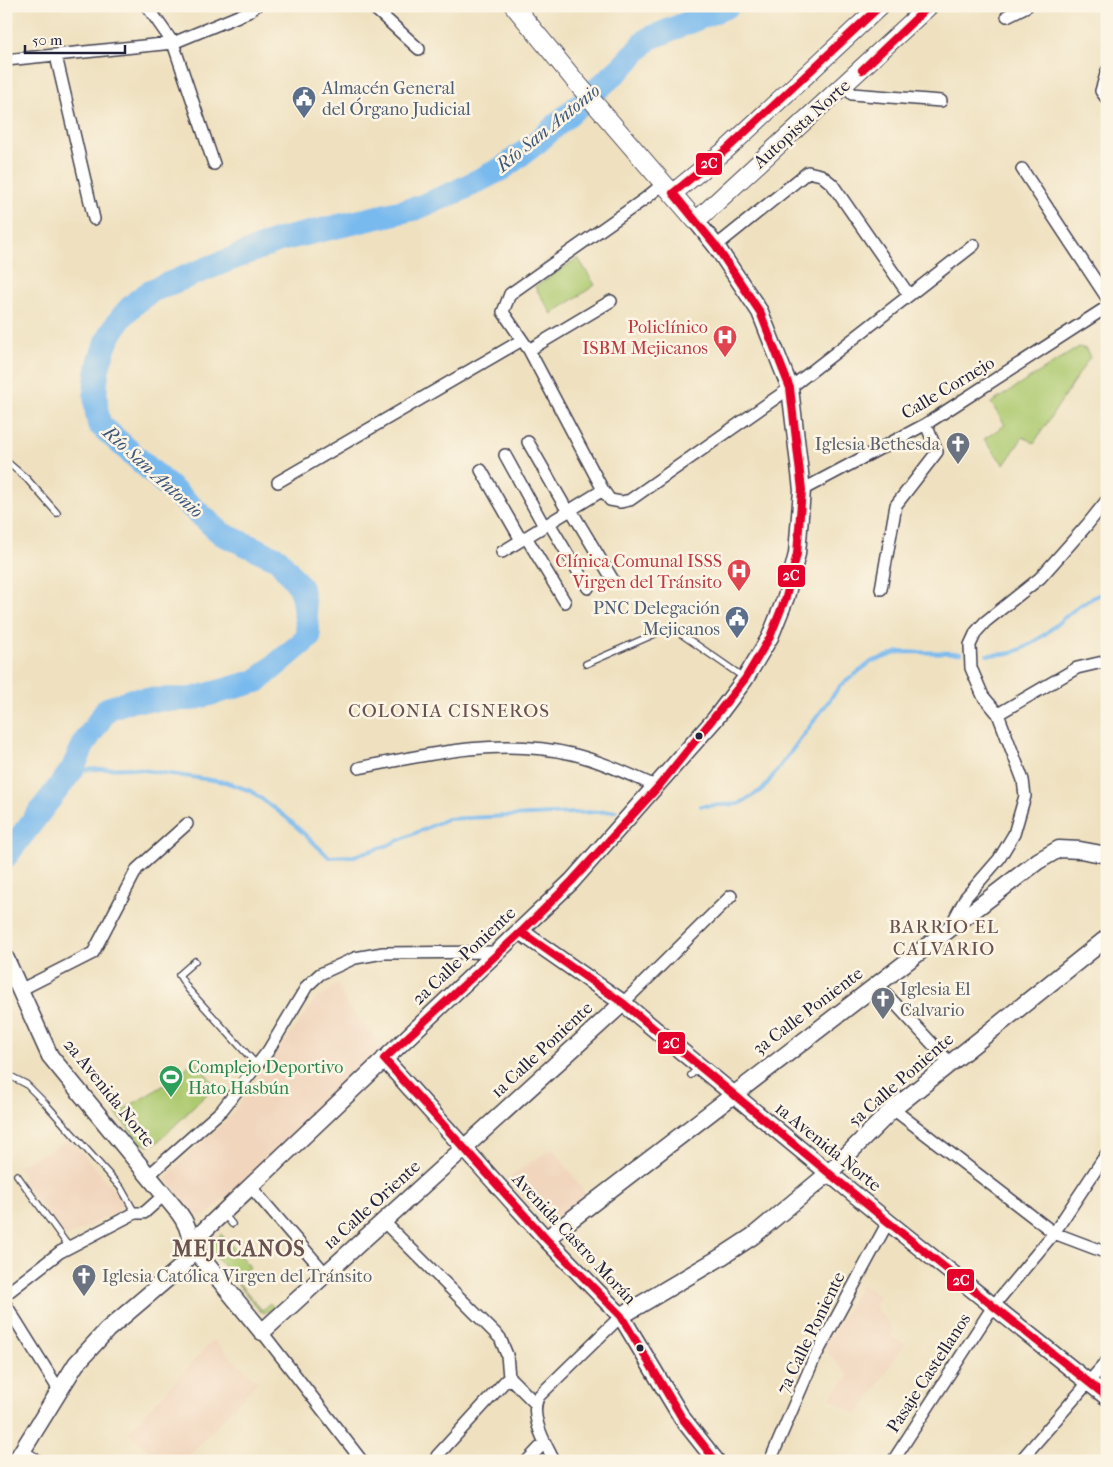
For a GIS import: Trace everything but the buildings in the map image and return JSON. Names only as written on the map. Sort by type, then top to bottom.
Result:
[{"type":"main road","points":[[514,6],[576,82],[696,221]]},
{"type":"main road","name":"Autopista Norte","points":[[668,188],[727,149],[880,6]]},
{"type":"main road","name":"Autopista Norte","points":[[696,221],[929,6]]},
{"type":"main road","name":"2a Calle Poniente","points":[[190,1244],[228,1218],[250,1186],[293,1149],[384,1059],[521,932],[572,881],[658,787],[715,719],[745,678],[770,637],[786,596],[796,554],[802,490],[790,388],[760,312],[716,246],[696,221]]},
{"type":"main road","name":"3a Calle Poniente","points":[[546,1239],[623,1175],[1038,861],[1059,849],[1080,850],[1107,855]]},
{"type":"main road","name":"1a Avenida Norte","points":[[521,932],[623,1003],[695,1071],[732,1094],[1107,1398]]},
{"type":"main road","name":"5a Calle Poniente","points":[[621,1316],[721,1258],[753,1236],[830,1172],[893,1109],[1106,941]]},
{"type":"main road","name":"2a Avenida Norte","points":[[6,958],[50,1056],[149,1175],[187,1224],[190,1244]]},
{"type":"main road","name":"1a Calle Poniente","points":[[465,1149],[623,1003]]},
{"type":"main road","name":"Avenida Castro Morán","points":[[384,1059],[546,1239],[621,1316],[682,1418],[716,1461]]},
{"type":"main road","name":"1a Calle Oriente","points":[[262,1332],[465,1149]]},
{"type":"main road","points":[[190,1244],[262,1332]]},
{"type":"main road","points":[[20,1455],[76,1364],[107,1330],[181,1266],[188,1256],[190,1244]]},
{"type":"street","points":[[147,6],[173,43],[214,164]]},
{"type":"street","points":[[372,6],[419,49]]},
{"type":"street","points":[[1007,16],[1027,6]]},
{"type":"street","points":[[6,60],[173,43],[249,8]]},
{"type":"street","points":[[56,56],[94,219]]},
{"type":"street","points":[[1107,71],[1101,91],[1107,99]]},
{"type":"street","points":[[845,85],[852,94],[941,101]]},
{"type":"street","points":[[1022,169],[1107,298]]},
{"type":"street","points":[[716,246],[808,172],[821,175],[832,184],[909,295]]},
{"type":"street","points":[[668,188],[646,198],[510,294],[503,312],[529,350],[610,500],[621,502],[630,500],[790,388],[974,245]]},
{"type":"street","points":[[529,350],[611,300]]},
{"type":"street","name":"Calle Cornejo","points":[[802,490],[926,424],[1107,308]]},
{"type":"street","points":[[278,482],[522,340]]},
{"type":"street","points":[[882,590],[896,505],[937,452],[926,424]]},
{"type":"street","points":[[528,442],[613,580]]},
{"type":"street","points":[[506,456],[547,525],[588,588]]},
{"type":"street","points":[[481,470],[523,539],[565,602]]},
{"type":"street","points":[[502,552],[603,490]]},
{"type":"street","points":[[949,929],[966,897],[999,858],[1014,834],[1025,796],[1023,780],[998,714],[982,696],[971,668],[970,645],[976,632],[985,622],[1040,578],[1107,500]]},
{"type":"street","points":[[998,714],[1078,668],[1107,661]]},
{"type":"street","points":[[359,768],[444,750],[496,747],[538,749],[571,753],[590,759],[658,787]]},
{"type":"street","points":[[20,990],[93,953],[133,874],[146,859],[187,824]]},
{"type":"street","name":"1a Calle Poniente","points":[[623,1003],[731,896]]},
{"type":"street","points":[[149,1175],[222,1110],[257,1065],[307,986],[320,974],[333,966],[355,958],[384,953],[499,952]]},
{"type":"street","points":[[877,984],[950,1063]]},
{"type":"street","points":[[893,1109],[1054,1232],[1107,1253]]},
{"type":"street","name":"Pasaje Castellanos","points":[[893,1461],[994,1305],[1054,1232],[1107,1153]]},
{"type":"street","points":[[250,1186],[326,1274]]},
{"type":"street","points":[[6,1294],[69,1247],[135,1213],[144,1213],[164,1195]]},
{"type":"street","points":[[384,1222],[500,1338],[508,1355],[508,1377],[437,1456]]},
{"type":"street","name":"7a Calle Poniente","points":[[770,1461],[813,1361],[888,1222]]},
{"type":"street","points":[[6,1305],[59,1390]]},
{"type":"street","points":[[554,1461],[544,1443],[534,1410],[535,1404],[539,1396],[621,1316]]},
{"type":"street","points":[[262,1332],[362,1461]]},
{"type":"street","points":[[1020,1461],[1107,1361]]},
{"type":"street","points":[[508,1377],[535,1404]]},
{"type":"street","points":[[527,1461],[544,1443]]},
{"type":"lane","points":[[6,461],[26,479],[57,513]]},
{"type":"lane","points":[[586,664],[671,627],[745,678]]},
{"type":"lane","points":[[195,961],[179,975],[188,989],[257,1065]]},
{"type":"lane","points":[[6,1074],[26,1084],[45,1103],[121,1188],[135,1213]]},
{"type":"lane","points":[[17,1176],[69,1247]]},
{"type":"lane","points":[[20,1455],[44,1461]]},
{"type":"shaded area","points":[[338,983],[345,1002],[386,1048],[208,1214],[202,1216],[196,1214],[169,1182],[167,1177],[170,1172],[229,1118],[318,996],[320,998]]},
{"type":"shaded area","points":[[70,1140],[113,1188],[123,1203],[116,1213],[66,1237],[22,1179],[23,1174],[17,1166]]},
{"type":"shaded area","points":[[553,1148],[588,1197],[550,1222],[542,1218],[507,1178]]},
{"type":"shaded area","points":[[861,1285],[880,1295],[875,1306],[894,1331],[891,1336],[905,1344],[858,1415],[829,1398],[849,1376],[821,1348],[836,1329]]},
{"type":"shaded area","points":[[213,1340],[258,1382],[184,1461],[159,1461],[128,1432]]},
{"type":"green space","points":[[578,258],[595,285],[552,314],[535,287]]},
{"type":"green space","points":[[1079,347],[1086,349],[1090,357],[1034,443],[1023,437],[1004,465],[984,439],[1005,425],[991,403]]},
{"type":"green space","name":"Complejo Deportivo Hato Hasbún","points":[[194,1058],[215,1086],[158,1142],[147,1146],[140,1142],[116,1114],[181,1075]]},
{"type":"green space","points":[[221,1234],[250,1267],[236,1280],[262,1310],[270,1303],[275,1308],[264,1313],[259,1310],[211,1251],[210,1245]]},
{"type":"waterway","name":"Río San Antonio","points":[[6,856],[72,770],[85,742],[107,709],[132,700],[192,699],[257,681],[309,637],[301,588],[278,559],[222,534],[99,424],[96,404],[99,366],[104,348],[123,315],[153,290],[279,240],[417,208],[458,191],[503,168],[535,144],[621,68],[648,39],[728,6]]},
{"type":"waterway","points":[[987,655],[1011,653],[1027,646],[1082,604],[1107,592]]},
{"type":"waterway","points":[[701,806],[739,804],[763,789],[840,686],[871,662],[899,652],[961,653]]},
{"type":"waterway","points":[[72,770],[129,768],[225,782],[251,791],[287,818],[329,857],[354,856],[386,846],[447,819],[616,811]]},
{"type":"transit line","name":"2C","points":[[716,1461],[682,1418],[621,1316],[546,1239],[384,1059],[521,932],[572,881],[658,787],[745,679],[770,637],[786,597],[797,554],[802,490],[790,388],[760,312],[716,246],[673,193],[727,149],[880,6]]},
{"type":"transit line","name":"2C","points":[[862,70],[929,6]]},
{"type":"transit line","name":"2C","points":[[521,932],[623,1003],[888,1222],[1107,1397]]},
{"type":"place","name":"Almacén General del Órgano Judicial","points":[[304,119]]},
{"type":"place","name":"Policlínico ISBM Mejicanos","points":[[725,358]]},
{"type":"place","name":"Iglesia Bethesda","points":[[958,465]]},
{"type":"place","name":"Clínica Comunal ISSS Virgen del Tránsito","points":[[739,592]]},
{"type":"place","name":"PNC Delegación Mejicanos","points":[[737,639]]},
{"type":"place","name":"Iglesia El Calvario","points":[[883,1020]]},
{"type":"place","name":"Complejo Deportivo Hato Hasbún","points":[[171,1098]]},
{"type":"place","name":"Iglesia Católica Virgen del Tránsito","points":[[84,1297]]},
{"type":"district","name":"COLONIA CISNEROS","points":[[449,711]]},
{"type":"district","name":"BARRIO EL CALVARIO","points":[[944,938]]},
{"type":"district","name":"MEJICANOS","points":[[239,1249]]}]
